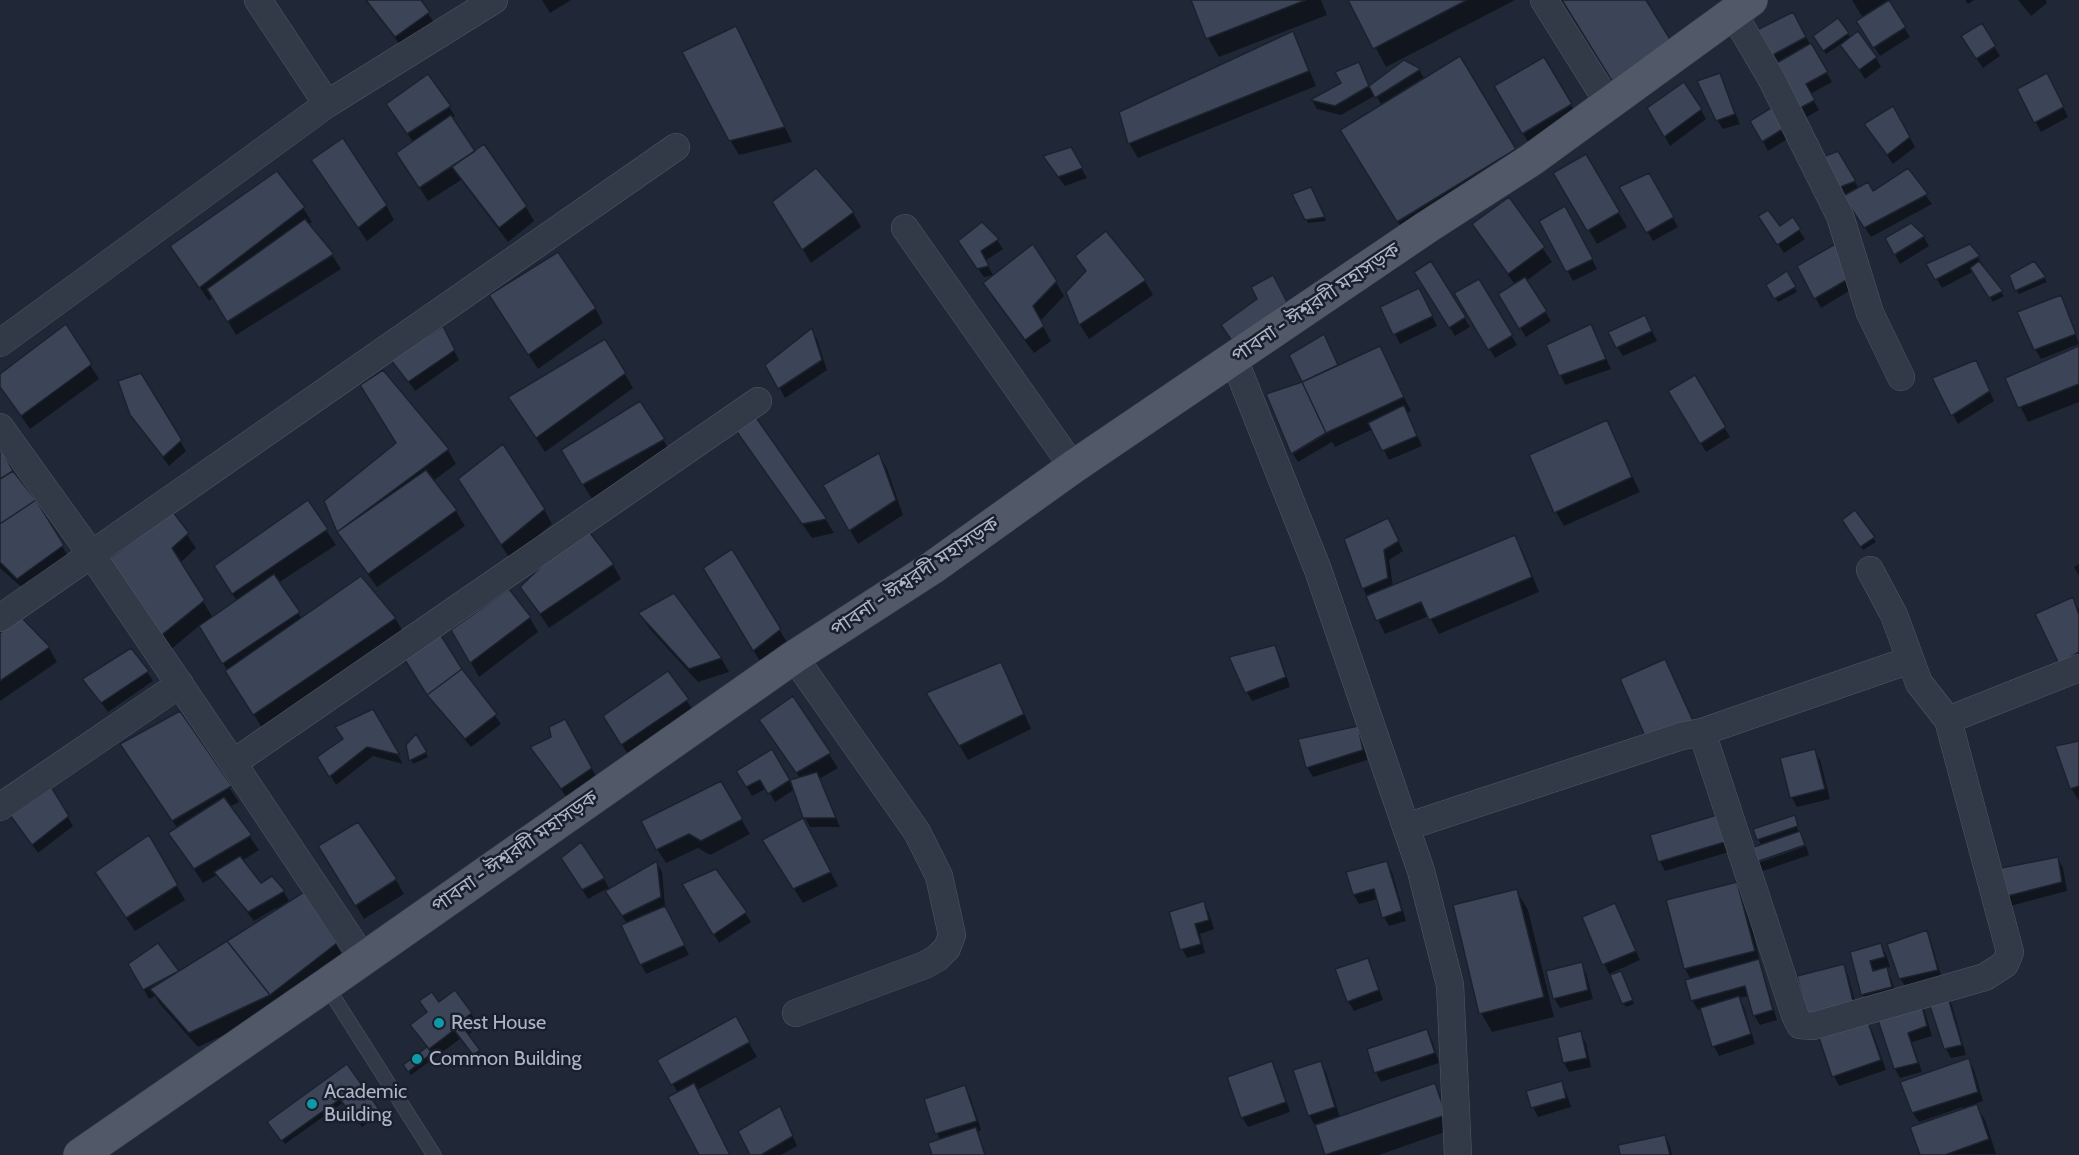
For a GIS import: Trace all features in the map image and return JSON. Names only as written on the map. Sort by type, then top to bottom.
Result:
[{"type":"main road","name":"পাবনা - ঈশ্বরদী মহাসড়ক","points":[[80,1155],[326,986],[794,657],[932,568],[1073,467],[1434,222],[1531,160],[1742,7]]},
{"type":"street","points":[[258,0],[327,104]]},
{"type":"street","points":[[0,343],[327,104],[494,0]]},
{"type":"street","points":[[1544,0],[1609,104]]},
{"type":"street","points":[[1742,7],[1771,78],[1840,216],[1869,314],[1901,377]]},
{"type":"street","points":[[0,618],[676,147]]},
{"type":"street","points":[[905,228],[1073,467]]},
{"type":"street","points":[[1234,359],[1318,570],[1421,871],[1450,985],[1458,1155]]},
{"type":"street","points":[[233,763],[758,401]]},
{"type":"street","points":[[0,428],[92,555],[363,958]]},
{"type":"street","points":[[1702,732],[1800,1025],[1813,1026],[1985,977],[2005,964],[2010,952],[1948,720],[1920,683],[1894,615],[1870,570]]},
{"type":"street","points":[[794,657],[917,832],[939,876],[952,934],[947,948],[925,965],[796,1013]]},
{"type":"street","points":[[1406,827],[1682,736],[1702,732],[1911,660]]},
{"type":"street","points":[[1948,720],[2079,668]]},
{"type":"street","points":[[0,807],[180,684]]},
{"type":"lane","points":[[326,986],[434,1155]]},
{"type":"building","points":[[366,0],[421,0],[430,12],[395,37]]},
{"type":"building","points":[[1191,0],[1306,0],[1206,39]]},
{"type":"building","points":[[1348,0],[1467,0],[1373,49]]},
{"type":"building","points":[[1562,0],[1646,0],[1673,44],[1612,81]]},
{"type":"building","points":[[1889,0],[1906,27],[1873,48],[1856,21]]},
{"type":"building","points":[[1793,12],[1806,37],[1771,56],[1757,30]]},
{"type":"building","points":[[1838,18],[1849,33],[1823,51],[1813,36]]},
{"type":"building","points":[[1982,23],[1996,46],[1976,59],[1961,36]]},
{"type":"building","points":[[736,26],[785,127],[729,141],[682,52]]},
{"type":"building","points":[[1293,31],[1309,71],[1128,144],[1119,112]]},
{"type":"building","points":[[1858,31],[1877,57],[1859,70],[1840,45]]},
{"type":"building","points":[[1811,43],[1828,72],[1806,84],[1815,100],[1800,108],[1775,64]]},
{"type":"building","points":[[1460,56],[1516,149],[1397,222],[1340,130]]},
{"type":"building","points":[[1544,57],[1572,104],[1522,134],[1494,86]]},
{"type":"building","points":[[1404,60],[1421,69],[1375,98],[1369,86]]},
{"type":"building","points":[[1359,62],[1369,86],[1335,106],[1310,100],[1341,83],[1335,72]]},
{"type":"building","points":[[1720,73],[1735,114],[1716,121],[1697,81]]},
{"type":"building","points":[[2047,73],[2064,107],[2034,123],[2017,89]]},
{"type":"building","points":[[428,74],[451,106],[407,134],[386,104]]},
{"type":"building","points":[[1684,82],[1702,109],[1664,137],[1647,108]]},
{"type":"building","points":[[1779,103],[1791,124],[1762,142],[1750,121]]},
{"type":"building","points":[[1893,106],[1910,137],[1887,155],[1864,124]]},
{"type":"building","points":[[451,115],[475,151],[419,188],[396,153]]},
{"type":"building","points":[[343,138],[387,205],[358,228],[311,160]]},
{"type":"building","points":[[484,144],[527,206],[499,228],[452,167]]},
{"type":"building","points":[[1071,147],[1083,168],[1058,177],[1043,156]]},
{"type":"building","points":[[1838,151],[1856,181],[1835,189],[1816,160]]},
{"type":"building","points":[[1586,154],[1620,212],[1587,231],[1553,173]]},
{"type":"building","points":[[816,168],[854,212],[802,250],[772,202]]},
{"type":"building","points":[[1908,168],[1928,194],[1864,228],[1843,196],[1868,182],[1873,191]]},
{"type":"building","points":[[277,171],[305,207],[199,288],[170,246]]},
{"type":"building","points":[[1649,173],[1674,217],[1646,233],[1619,187]]},
{"type":"building","points":[[1311,187],[1325,217],[1305,220],[1292,194]]},
{"type":"building","points":[[1509,197],[1545,247],[1508,274],[1472,224]]},
{"type":"building","points":[[1565,206],[1593,259],[1566,272],[1539,221]]},
{"type":"building","points":[[1768,210],[1780,226],[1793,217],[1801,229],[1777,245],[1758,216]]},
{"type":"building","points":[[305,219],[334,254],[227,322],[207,289]]},
{"type":"building","points":[[982,222],[999,239],[981,251],[989,266],[977,269],[958,241]]},
{"type":"building","points":[[1911,223],[1925,236],[1894,255],[1885,238]]},
{"type":"building","points":[[1106,231],[1146,280],[1079,325],[1066,292],[1086,271],[1075,256]]},
{"type":"building","points":[[1837,243],[1855,275],[1814,299],[1797,266]]},
{"type":"building","points":[[1033,244],[1057,281],[1033,306],[1044,326],[1025,340],[983,283]]},
{"type":"building","points":[[1970,244],[1980,256],[1935,280],[1926,264]]},
{"type":"building","points":[[558,252],[596,308],[528,355],[489,295]]},
{"type":"building","points":[[1431,261],[1466,317],[1449,328],[1414,272]]},
{"type":"building","points":[[1979,261],[2003,291],[1989,298],[1970,268]]},
{"type":"building","points":[[2034,261],[2046,277],[2015,291],[2009,275]]},
{"type":"building","points":[[1787,271],[1796,287],[1774,299],[1766,285]]},
{"type":"building","points":[[1273,275],[1287,302],[1232,341],[1221,325],[1257,299],[1251,287]]},
{"type":"building","points":[[1525,277],[1547,311],[1519,329],[1498,294]]},
{"type":"building","points":[[1479,279],[1513,335],[1488,350],[1454,293]]},
{"type":"building","points":[[1419,288],[1433,316],[1393,335],[1380,307]]},
{"type":"building","points":[[2061,295],[2076,334],[2034,350],[2017,312]]},
{"type":"building","points":[[1645,315],[1652,331],[1616,348],[1608,332]]},
{"type":"building","points":[[66,324],[92,364],[21,416],[0,387],[0,374]]},
{"type":"building","points":[[1591,324],[1606,359],[1559,376],[1546,345]]},
{"type":"building","points":[[443,326],[455,350],[408,382],[391,360]]},
{"type":"building","points":[[812,328],[822,360],[778,389],[765,365]]},
{"type":"building","points":[[1324,334],[1338,365],[1302,382],[1289,355]]},
{"type":"building","points":[[605,339],[626,373],[536,438],[508,397]]},
{"type":"building","points":[[1380,346],[1404,397],[1326,433],[1302,382]]},
{"type":"building","points":[[2079,346],[2079,384],[2018,408],[2005,378]]},
{"type":"building","points":[[1976,360],[1990,391],[1951,416],[1932,378]]},
{"type":"building","points":[[383,370],[449,449],[337,532],[324,501],[396,443],[360,385]]},
{"type":"building","points":[[141,373],[182,440],[163,457],[130,415],[118,381]]},
{"type":"building","points":[[1695,375],[1726,427],[1700,444],[1668,391]]},
{"type":"building","points":[[1302,382],[1326,433],[1291,454],[1266,394]]},
{"type":"building","points":[[640,401],[665,439],[582,485],[561,450]]},
{"type":"building","points":[[1404,405],[1417,436],[1382,451],[1368,423]]},
{"type":"building","points":[[755,416],[827,519],[802,524],[737,432]]},
{"type":"building","points":[[1607,420],[1632,477],[1554,513],[1529,455]]},
{"type":"building","points":[[503,444],[545,509],[501,545],[458,479]]},
{"type":"building","points":[[0,447],[13,471],[0,479]]},
{"type":"building","points":[[879,453],[896,500],[849,531],[823,485]]},
{"type":"building","points":[[426,470],[457,510],[368,574],[337,532]]},
{"type":"building","points":[[13,471],[36,500],[0,524],[0,479]]},
{"type":"building","points":[[36,500],[64,545],[17,579],[0,562],[0,524]]},
{"type":"building","points":[[308,500],[328,529],[232,594],[214,566]]},
{"type":"building","points":[[1855,510],[1875,537],[1860,547],[1842,520]]},
{"type":"building","points":[[173,512],[189,533],[172,548],[205,600],[158,638],[109,559]]},
{"type":"building","points":[[1388,518],[1399,541],[1384,550],[1388,578],[1362,589],[1344,539]]},
{"type":"building","points":[[584,525],[614,564],[540,614],[520,587]]},
{"type":"building","points":[[1515,535],[1532,577],[1429,620],[1421,602],[1376,621],[1366,596]]},
{"type":"building","points":[[732,549],[781,629],[753,651],[703,568]]},
{"type":"building","points":[[274,574],[300,612],[222,664],[199,626]]},
{"type":"building","points":[[361,576],[396,618],[253,715],[225,671]]},
{"type":"building","points":[[509,589],[531,617],[470,663],[451,630]]},
{"type":"building","points":[[674,593],[722,658],[689,669],[638,613]]},
{"type":"building","points":[[2073,597],[2079,615],[2079,652],[2059,664],[2035,614]]},
{"type":"building","points":[[22,618],[50,647],[0,681],[0,633]]},
{"type":"building","points":[[440,634],[462,669],[427,695],[405,660]]},
{"type":"building","points":[[1275,645],[1286,677],[1245,693],[1229,657]]},
{"type":"building","points":[[131,648],[149,671],[101,703],[82,679]]},
{"type":"building","points":[[1665,659],[1694,723],[1648,743],[1620,679]]},
{"type":"building","points":[[1001,662],[1024,714],[959,746],[926,693]]},
{"type":"building","points":[[462,669],[497,714],[465,739],[427,695]]},
{"type":"building","points":[[668,671],[689,699],[621,745],[603,716]]},
{"type":"building","points":[[793,696],[831,753],[796,773],[759,720]]},
{"type":"building","points":[[373,709],[400,755],[367,747],[329,777],[317,757],[343,739],[335,727]]},
{"type":"building","points":[[180,711],[232,786],[172,821],[120,744]]},
{"type":"building","points":[[565,719],[592,768],[561,789],[530,747],[551,737],[549,727]]},
{"type":"building","points":[[1358,726],[1363,750],[1306,768],[1298,739]]},
{"type":"building","points":[[416,734],[427,752],[409,761],[406,745]]},
{"type":"building","points":[[2079,741],[2079,786],[2070,789],[2055,746]]},
{"type":"building","points":[[772,749],[790,780],[768,794],[760,780],[746,787],[736,771]]},
{"type":"building","points":[[1815,749],[1825,789],[1790,798],[1780,758]]},
{"type":"building","points":[[817,772],[836,818],[803,818],[790,780]]},
{"type":"building","points":[[721,781],[743,819],[701,841],[689,834],[656,850],[641,821]]},
{"type":"building","points":[[50,785],[69,816],[32,845],[10,815]]},
{"type":"building","points":[[224,797],[252,835],[194,869],[168,833]]},
{"type":"building","points":[[1717,815],[1725,842],[1658,862],[1650,835]]},
{"type":"building","points":[[1795,815],[1798,826],[1757,840],[1753,829]]},
{"type":"building","points":[[803,818],[831,872],[793,889],[762,840]]},
{"type":"building","points":[[358,822],[397,879],[355,906],[318,846]]},
{"type":"building","points":[[1800,831],[1805,845],[1756,862],[1751,848]]},
{"type":"building","points":[[149,835],[178,885],[126,918],[95,872]]},
{"type":"building","points":[[581,842],[605,878],[582,890],[561,858]]},
{"type":"building","points":[[240,856],[261,883],[272,876],[285,891],[248,912],[214,872]]},
{"type":"building","points":[[2058,857],[2062,882],[2004,897],[1996,869]]},
{"type":"building","points":[[657,861],[661,897],[622,916],[605,891]]},
{"type":"building","points":[[1387,861],[1402,911],[1382,918],[1374,889],[1353,895],[1346,872]]},
{"type":"building","points":[[716,869],[747,912],[713,935],[682,884]]},
{"type":"building","points":[[1737,882],[1755,951],[1684,969],[1666,900]]},
{"type":"building","points":[[1517,889],[1544,997],[1479,1014],[1453,905]]},
{"type":"building","points":[[304,892],[337,943],[270,995],[227,941]]},
{"type":"building","points":[[1204,901],[1209,920],[1195,924],[1201,944],[1180,950],[1169,912]]},
{"type":"building","points":[[1615,903],[1636,951],[1602,965],[1582,917]]},
{"type":"building","points":[[665,906],[685,945],[640,965],[621,925]]},
{"type":"building","points":[[1927,930],[1938,970],[1899,979],[1887,944]]},
{"type":"building","points":[[227,941],[270,995],[189,1033],[150,989]]},
{"type":"building","points":[[158,943],[179,971],[143,990],[128,964]]},
{"type":"building","points":[[1881,943],[1885,957],[1870,961],[1873,971],[1887,967],[1892,987],[1861,995],[1850,952]]},
{"type":"building","points":[[1368,958],[1379,990],[1347,1002],[1335,969]]},
{"type":"building","points":[[1759,959],[1773,1010],[1753,1016],[1745,986],[1691,1001],[1685,980]]},
{"type":"building","points":[[1582,962],[1588,990],[1553,999],[1546,971]]},
{"type":"building","points":[[1844,964],[1854,1005],[1808,1018],[1797,976]]},
{"type":"building","points":[[1621,971],[1633,1000],[1622,1004],[1610,975]]},
{"type":"building","name":"Rest House","points":[[455,990],[472,1013],[465,1018],[468,1022],[462,1026],[480,1050],[473,1055],[454,1030],[429,1049],[410,1025],[427,1012],[419,1001],[432,992],[439,1002]]},
{"type":"building","points":[[1947,994],[1962,1045],[1944,1049],[1927,997]]},
{"type":"building","points":[[1739,996],[1751,1034],[1712,1047],[1700,1008]]},
{"type":"building","points":[[1920,998],[1927,1026],[1908,1033],[1918,1063],[1894,1069],[1875,1011]]},
{"type":"building","points":[[736,1016],[750,1042],[671,1085],[657,1060]]},
{"type":"building","points":[[1868,1022],[1881,1060],[1832,1077],[1819,1038]]},
{"type":"building","points":[[1427,1029],[1435,1053],[1374,1073],[1367,1049]]},
{"type":"building","points":[[1581,1031],[1587,1058],[1563,1063],[1557,1037]]},
{"type":"building","name":"Common Building","points":[[427,1047],[432,1053],[408,1072],[403,1065]]},
{"type":"building","points":[[1969,1058],[1978,1092],[1912,1113],[1900,1082]]},
{"type":"building","points":[[1272,1061],[1286,1102],[1241,1118],[1227,1077]]},
{"type":"building","points":[[1321,1061],[1335,1107],[1308,1116],[1293,1070]]},
{"type":"building","name":"Academic Building","points":[[347,1064],[379,1109],[358,1124],[340,1099],[281,1141],[267,1122]]},
{"type":"building","points":[[1562,1081],[1566,1098],[1531,1108],[1526,1091]]},
{"type":"building","points":[[694,1083],[730,1155],[699,1155],[668,1097]]},
{"type":"building","points":[[1435,1083],[1446,1115],[1325,1155],[1315,1125]]},
{"type":"building","points":[[965,1085],[977,1121],[935,1134],[924,1099]]},
{"type":"building","points":[[1977,1104],[1989,1139],[1945,1155],[1920,1155],[1910,1127]]},
{"type":"building","points":[[780,1106],[793,1136],[761,1155],[750,1155],[738,1131]]},
{"type":"building","points":[[976,1127],[985,1155],[932,1155],[928,1143]]},
{"type":"building","points":[[1665,1135],[1670,1155],[1620,1155],[1618,1145]]},
{"type":"place","name":"Rest House","points":[[439,1023]]},
{"type":"place","name":"Common Building","points":[[417,1059]]},
{"type":"place","name":"Academic Building","points":[[312,1104]]}]
